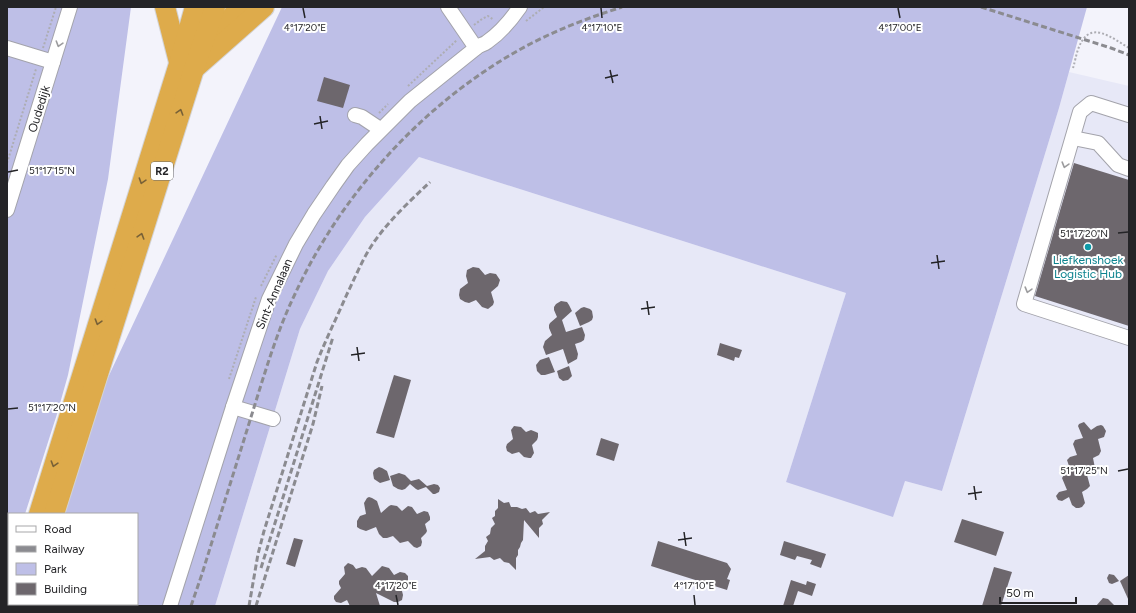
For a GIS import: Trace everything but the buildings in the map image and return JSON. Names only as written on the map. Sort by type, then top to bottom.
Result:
[{"type":"highway","points":[[165,7],[186,66],[264,7]]},
{"type":"highway","name":"R2","points":[[170,7],[186,66]]},
{"type":"highway","name":"R2","points":[[174,7],[186,66]]},
{"type":"highway","name":"R2","points":[[178,7],[186,66]]},
{"type":"highway","name":"R2","points":[[182,7],[186,66]]},
{"type":"highway","name":"R2","points":[[186,66],[187,7]]},
{"type":"highway","name":"R2","points":[[186,66],[191,7]]},
{"type":"highway","name":"R2","points":[[186,66],[195,7]]},
{"type":"highway","name":"R2","points":[[54,513],[114,320],[186,66],[200,7]]},
{"type":"highway","name":"R2","points":[[38,513],[86,360],[186,66],[210,7]]},
{"type":"highway","name":"R2","points":[[186,66],[215,7]]},
{"type":"highway","name":"R2","points":[[186,66],[221,7]]},
{"type":"highway","name":"R2","points":[[186,66],[226,7]]},
{"type":"highway","name":"R2","points":[[186,66],[232,7]]},
{"type":"highway","name":"R2","points":[[186,66],[239,7]]},
{"type":"highway","name":"R2","points":[[186,66],[246,7]]},
{"type":"highway","name":"R2","points":[[186,66],[253,7]]},
{"type":"street","name":"Oudedijk","points":[[7,210],[46,60],[70,7]]},
{"type":"street","points":[[448,7],[465,32],[478,46]]},
{"type":"street","name":"Sint-Annalaan","points":[[478,46],[481,39],[497,23],[508,7]]},
{"type":"street","name":"Sint-Annalaan","points":[[170,606],[232,407],[269,299],[296,244],[314,214],[353,160],[375,126],[410,101],[478,46],[486,43],[503,28],[520,7]]},
{"type":"street","points":[[7,48],[46,60]]},
{"type":"street","points":[[1129,115],[1091,103],[1080,112],[1024,304],[1129,338]]},
{"type":"street","points":[[355,115],[362,117],[375,126]]},
{"type":"street","points":[[1073,138],[1098,143],[1118,165],[1129,168]]},
{"type":"street","points":[[232,407],[273,419]]},
{"type":"path","points":[[7,163],[46,60],[56,7]]},
{"type":"path","points":[[403,90],[465,32],[482,19],[488,16],[497,23]]},
{"type":"path","points":[[1073,68],[1079,47],[1085,36],[1090,33],[1094,32],[1105,34],[1129,48]]},
{"type":"path","points":[[375,126],[392,101]]},
{"type":"path","points":[[260,287],[277,253]]},
{"type":"path","points":[[228,381],[257,294]]},
{"type":"shaded area","points":[[1069,72],[1129,86],[1129,606],[215,606],[300,329],[328,271],[365,217],[419,157],[846,293],[786,482],[905,481],[942,491]]},
{"type":"green space","points":[[7,7],[131,7],[108,179],[68,375],[25,513],[8,513],[7,569]]},
{"type":"green space","points":[[282,7],[1087,7],[1059,108],[942,491],[905,481],[893,517],[786,482],[846,293],[419,157],[365,217],[328,271],[300,329],[215,606],[34,606],[138,605],[138,513],[63,513],[104,386]]},
{"type":"railway","points":[[191,606],[276,339],[295,294],[315,256],[338,218],[364,183],[393,149],[425,118],[459,90],[494,65],[532,43],[576,23],[622,7]]},
{"type":"railway","points":[[981,7],[1129,55]]},
{"type":"railway","points":[[249,606],[258,554],[264,531],[317,362],[324,345],[347,294],[372,245],[392,220],[430,182]]},
{"type":"railway","points":[[261,568],[333,337]]},
{"type":"railway","points":[[256,606],[313,424],[322,386]]},
{"type":"place","name":"Liefkenshoek Logistic Hub","points":[[1088,247]]}]
